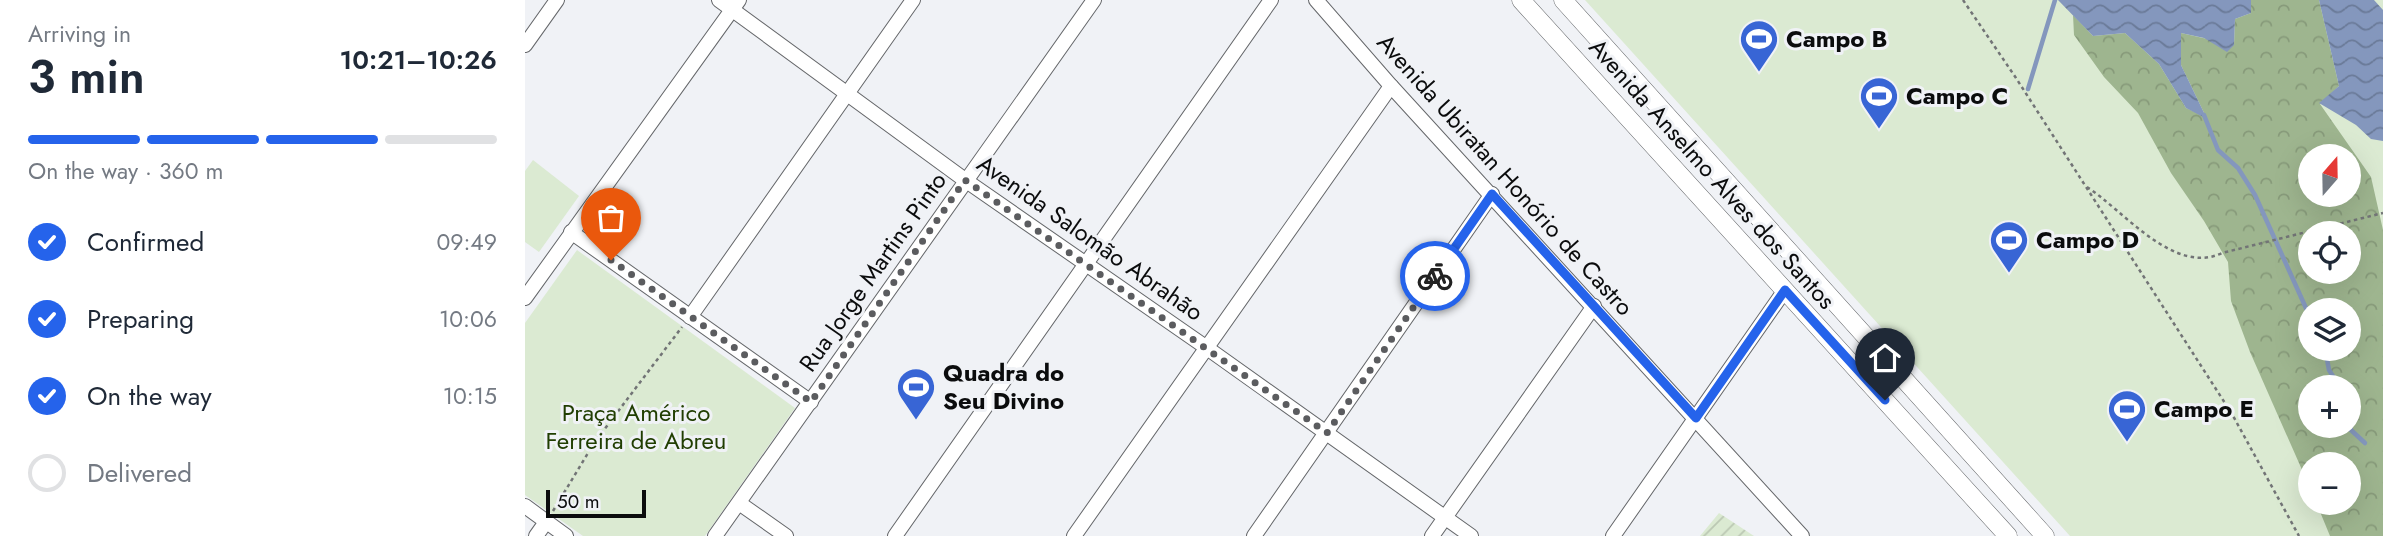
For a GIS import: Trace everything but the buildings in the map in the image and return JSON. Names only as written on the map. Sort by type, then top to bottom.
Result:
[{"type":"main road","name":"Avenida Anselmo Alves dos Santos","points":[[1521,0],[2008,536]]},
{"type":"main road","name":"Avenida Anselmo Alves dos Santos","points":[[1563,0],[2045,536]]},
{"type":"main road","points":[[1918,437],[1941,419]]},
{"type":"main road","points":[[1946,468],[1959,455],[1971,454]]},
{"type":"street","points":[[525,45],[557,0]]},
{"type":"street","name":"Avenida Salomão Abrahão","points":[[719,0],[736,5],[847,94],[965,180],[1471,536]]},
{"type":"street","points":[[691,317],[913,0]]},
{"type":"street","name":"Rua Jorge Martins Pinto","points":[[715,536],[1094,0]]},
{"type":"street","points":[[895,536],[1271,0]]},
{"type":"street","name":"Avenida Ubiratan Honório de Castro","points":[[1316,0],[1391,86],[1696,418],[1797,534]]},
{"type":"street","points":[[525,298],[736,5]]},
{"type":"street","points":[[1074,536],[1391,86]]},
{"type":"street","points":[[1254,536],[1492,194]]},
{"type":"street","points":[[571,232],[811,402]]},
{"type":"street","points":[[1613,536],[1785,290]]},
{"type":"street","points":[[1431,536],[1594,306]]},
{"type":"street","points":[[739,503],[786,536]]},
{"type":"street","points":[[525,506],[566,536]]},
{"type":"street","points":[[536,536],[546,522]]},
{"type":"path","points":[[1963,0],[2232,414],[2299,536]]},
{"type":"path","points":[[2084,185],[2159,243],[2203,260],[2381,213]]},
{"type":"path","points":[[546,522],[599,435],[691,317]]},
{"type":"green space","points":[[1585,0],[2383,0],[2383,536],[2070,536]]},
{"type":"green space","points":[[2251,0],[2319,0],[2339,86],[2320,104],[2348,144],[2298,144],[2298,207],[2361,207],[2361,163],[2371,177],[2383,230],[2383,536],[2330,536],[2321,515],[2361,515],[2361,452],[2298,452],[2298,461],[2250,352],[2231,301],[2228,262],[2171,173],[2138,113],[2104,77],[2074,35],[2073,15],[2093,36],[2125,33],[2159,64],[2186,108],[2206,117],[2181,65],[2181,33],[2234,45],[2235,19],[2251,13]]},
{"type":"green space","points":[[533,160],[579,196],[539,252],[525,242],[525,171]]},
{"type":"green space","name":"Praça Américo Ferreira de Abreu","points":[[577,250],[795,408],[705,536],[583,536],[525,495],[525,323]]},
{"type":"green space","points":[[1719,513],[1754,536],[1700,536]]},
{"type":"water","points":[[2058,0],[2251,0],[2251,13],[2235,19],[2234,45],[2227,52],[2204,38],[2181,33],[2181,65],[2207,119],[2186,108],[2159,64],[2125,33],[2093,36]]},
{"type":"water","points":[[2319,0],[2374,0],[2383,10],[2383,141],[2371,139],[2356,125],[2319,103],[2339,86]]},
{"type":"waterway","points":[[2028,89],[2055,0]]},
{"type":"waterway","points":[[2204,115],[2218,150],[2238,168],[2255,195],[2301,298]]},
{"type":"waterway","points":[[2327,361],[2332,375]]},
{"type":"waterway","points":[[2360,438],[2365,443]]},
{"type":"way so far","points":[[611,260],[811,402],[965,180],[1327,433],[1435,276]]},
{"type":"place","name":"Campo B","points":[[1759,73]]},
{"type":"place","name":"Campo C","points":[[1879,130]]},
{"type":"place","name":"Campo D","points":[[2009,274]]},
{"type":"place","name":"Quadra do Seu Divino","points":[[916,421]]},
{"type":"place","name":"Campo E","points":[[2127,443]]},
{"type":"route","points":[[1435,276],[1492,194],[1696,418],[1785,290],[1885,400]]}]
